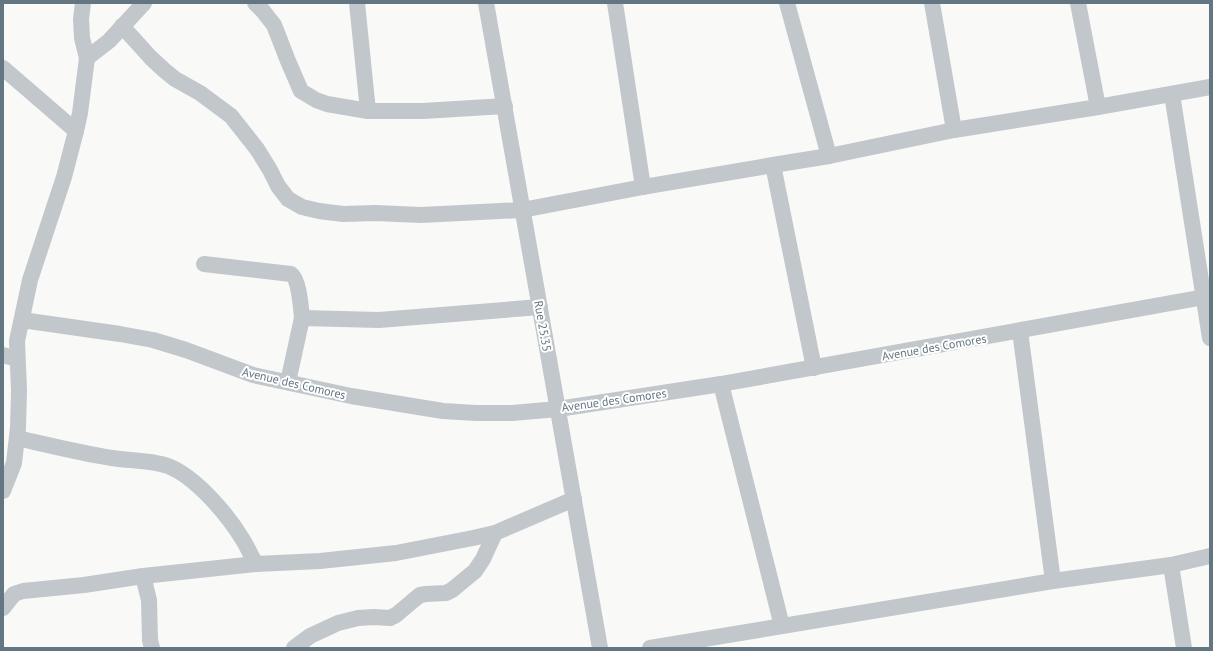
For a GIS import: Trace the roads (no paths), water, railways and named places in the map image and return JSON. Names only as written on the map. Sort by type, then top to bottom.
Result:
[{"type":"street","points":[[3,491],[14,463],[18,428],[18,390],[10,357],[17,341],[30,280],[64,177],[80,113],[88,58],[82,38],[81,19],[84,3]]},
{"type":"street","points":[[88,58],[109,41],[144,3]]},
{"type":"street","points":[[255,3],[274,26],[301,91],[316,100],[327,104],[368,111],[423,111],[504,106]]},
{"type":"street","points":[[357,3],[368,111]]},
{"type":"street","name":"Rue 25.35","points":[[486,3],[600,648]]},
{"type":"street","points":[[615,3],[643,187]]},
{"type":"street","points":[[787,3],[829,156]]},
{"type":"street","points":[[932,3],[954,130]]},
{"type":"street","points":[[1078,3],[1098,107]]},
{"type":"street","points":[[122,26],[164,70],[175,79],[200,93],[231,116],[257,149],[278,186],[288,199],[302,207],[343,214],[375,213],[421,216],[522,210],[773,164],[829,156],[954,130],[1210,87]]},
{"type":"street","points":[[3,68],[76,131]]},
{"type":"street","points":[[1172,94],[1207,297],[1210,338]]},
{"type":"street","points":[[773,164],[814,368]]},
{"type":"street","points":[[204,264],[291,274],[294,276],[302,318],[288,382]]},
{"type":"street","name":"Avenue des Comores","points":[[22,320],[153,340],[186,350],[253,375],[350,396],[443,411],[476,414],[512,413],[558,408],[721,384],[1207,297]]},
{"type":"street","points":[[302,318],[380,320],[540,307]]},
{"type":"street","points":[[1020,331],[1053,581]]},
{"type":"street","points":[[721,384],[782,626]]},
{"type":"street","points":[[17,438],[86,454],[127,461],[155,463],[168,466],[181,472],[198,486],[217,506],[243,540],[256,564]]},
{"type":"street","points":[[3,608],[14,594],[23,591],[256,564],[320,561],[396,553],[495,533],[574,499]]},
{"type":"street","points":[[294,648],[310,636],[338,623],[358,618],[390,618],[396,615],[420,595],[446,593],[452,590],[475,571],[483,559],[495,533]]},
{"type":"street","points":[[650,648],[1053,581],[1171,565],[1210,556]]},
{"type":"street","points":[[1171,565],[1184,648]]},
{"type":"street","points":[[143,576],[149,600],[150,640],[152,648]]}]
